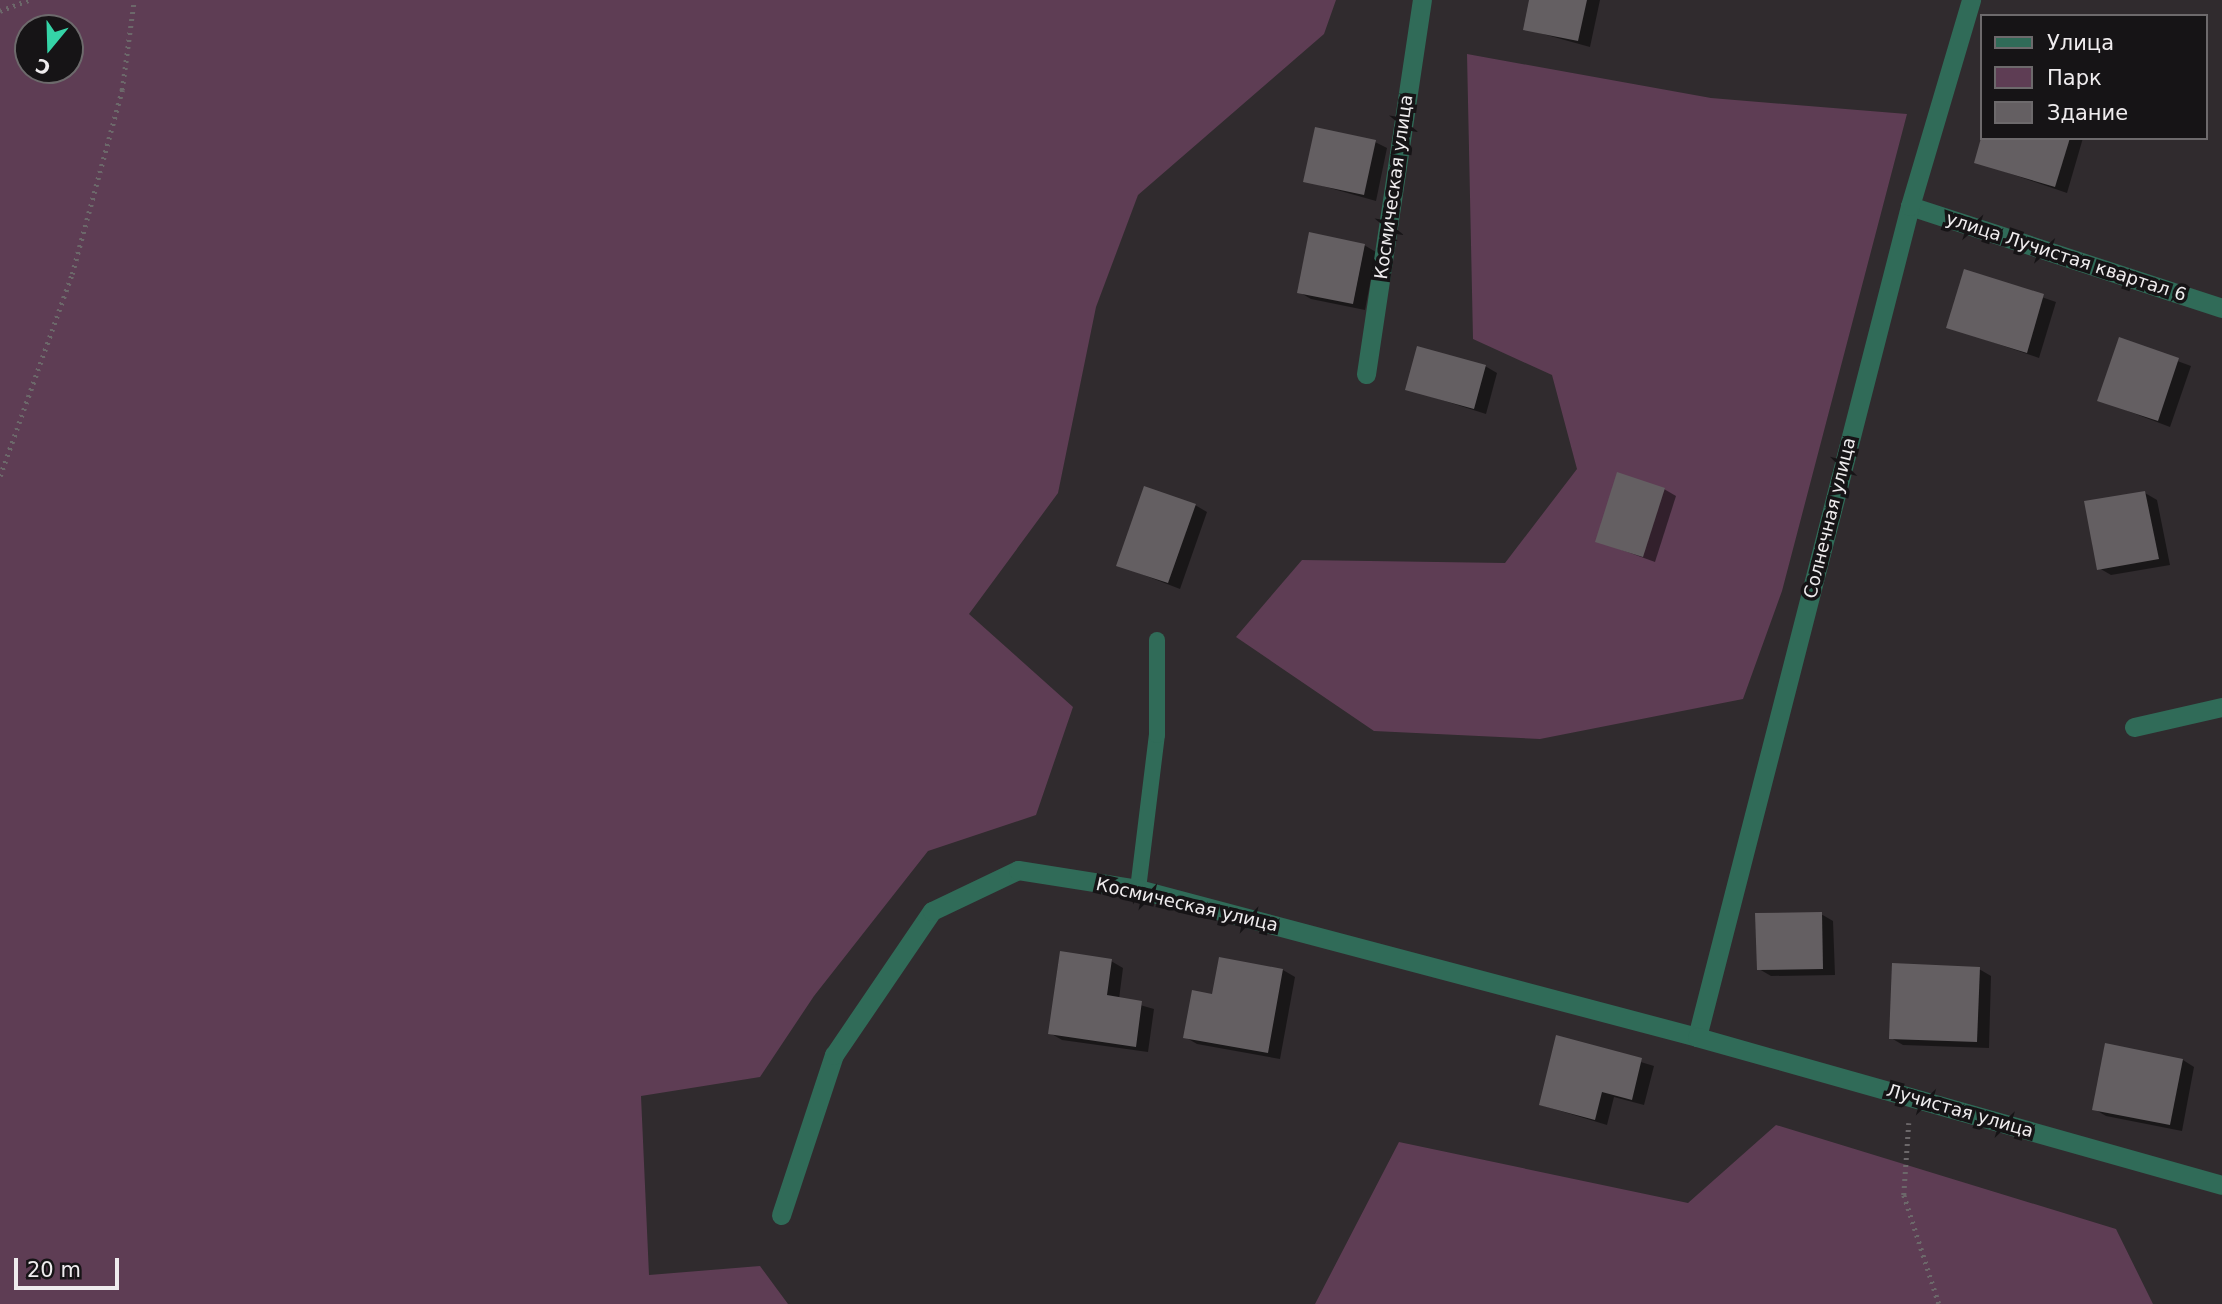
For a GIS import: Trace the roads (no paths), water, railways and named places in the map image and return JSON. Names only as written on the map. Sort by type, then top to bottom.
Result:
[{"type":"street","name":"Космическая улица","points":[[1366,374],[1422,0]]},
{"type":"street","name":"Солнечная улица","points":[[1697,1037],[1910,206],[1971,0]]},
{"type":"street","name":"улица Лучистая квартал 6","points":[[1910,206],[2222,308]]},
{"type":"street","points":[[2134,727],[2222,707]]},
{"type":"street","name":"Космическая улица","points":[[781,1215],[834,1055],[932,911],[1018,870],[1138,889],[1697,1037]]},
{"type":"street","name":"Лучистая улица","points":[[1697,1037],[2222,1185]]},
{"type":"lane","points":[[1138,889],[1157,735],[1157,639]]}]
